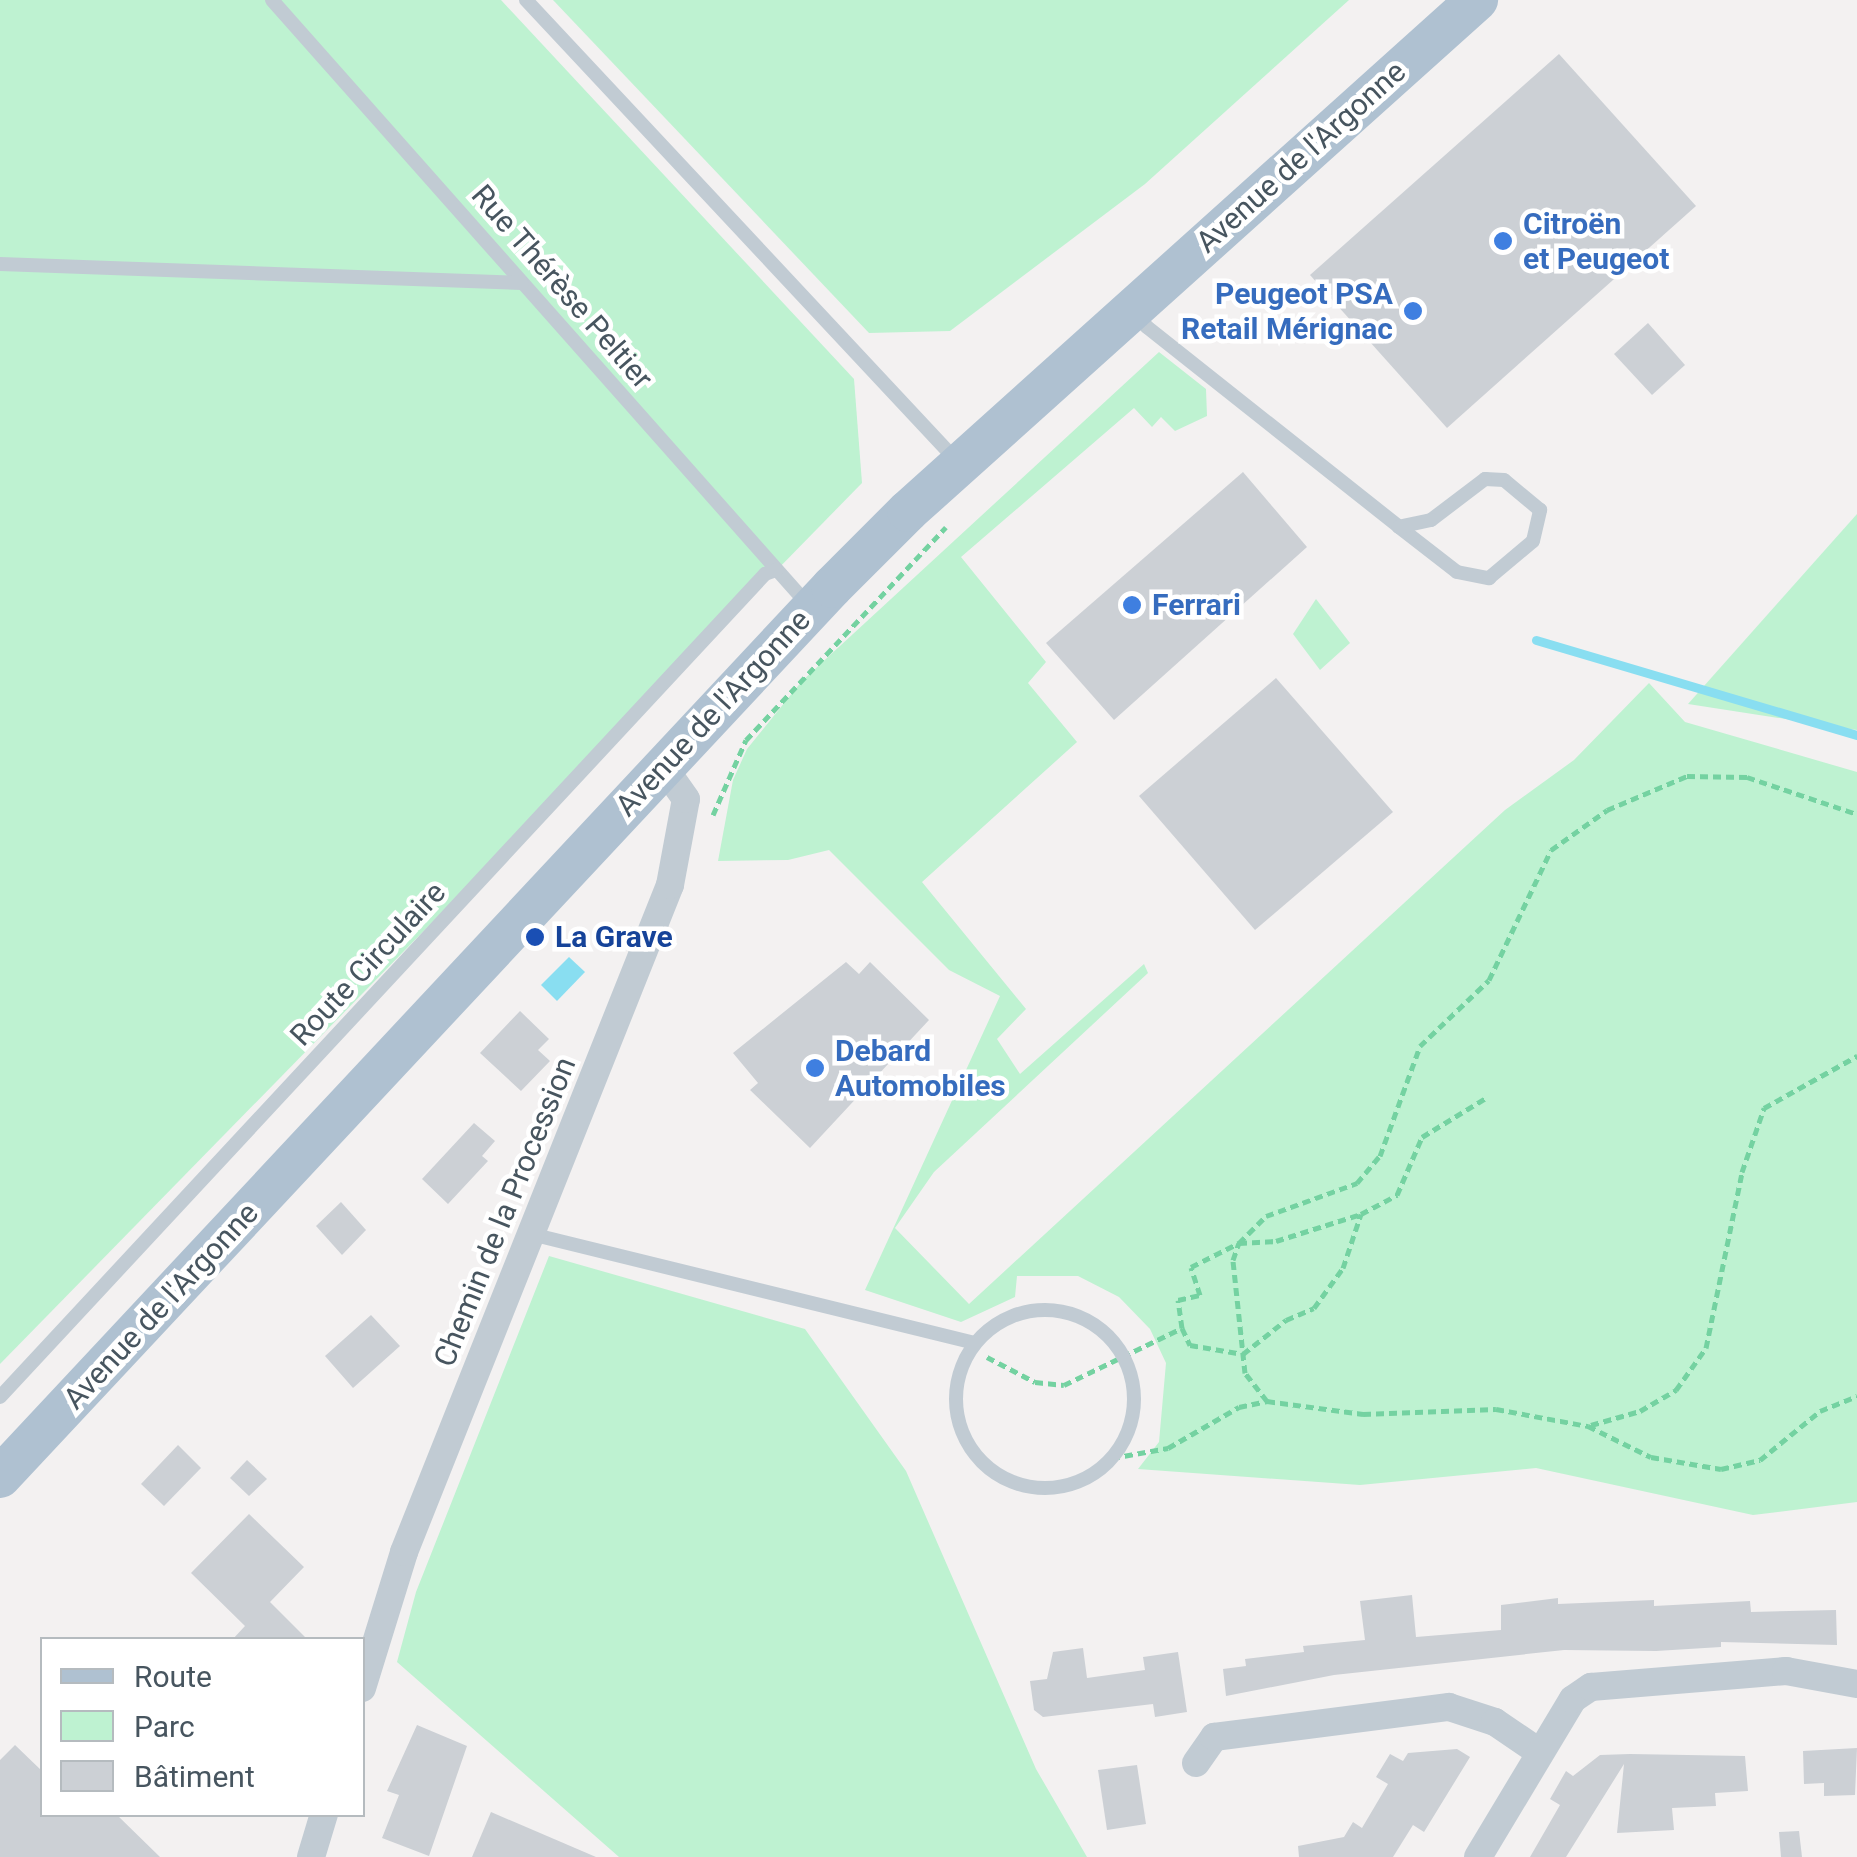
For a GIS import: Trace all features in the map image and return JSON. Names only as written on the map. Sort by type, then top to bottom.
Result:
[{"type":"main road","name":"Avenue de l'Argonne","points":[[0,1477],[812,609],[960,464],[1477,0]]},
{"type":"street","name":"Chemin de la Procession","points":[[365,1678],[404,1552],[670,885],[686,798],[662,765]]},
{"type":"street","points":[[1478,1857],[1573,1699],[1592,1687],[1786,1671],[1857,1684]]},
{"type":"street","points":[[1196,1763],[1214,1738],[1449,1707],[1496,1722],[1539,1752]]},
{"type":"street","points":[[311,1857],[323,1817]]},
{"type":"lane","name":"Rue Thérèse Peltier","points":[[272,0],[812,609]]},
{"type":"lane","points":[[526,0],[960,464]]},
{"type":"lane","points":[[0,264],[522,283]]},
{"type":"lane","points":[[1130,310],[1399,527],[1457,572],[1489,578],[1532,541],[1540,510],[1504,480],[1485,479],[1431,520],[1399,527]]},
{"type":"lane","name":"Route Circulaire","points":[[0,1397],[765,574],[776,570]]},
{"type":"lane","points":[[531,1234],[975,1344]]},
{"type":"lane","points":[[1050,1310],[1102,1331],[1123,1358],[1134,1407],[1112,1458],[1088,1478],[1059,1487],[1000,1477],[976,1457],[961,1430],[955,1400],[975,1344],[1022,1313],[1050,1310]]},
{"type":"path","points":[[1361,1214],[1343,1268],[1314,1308],[1286,1320],[1243,1354],[1190,1344],[1182,1328],[1178,1300],[1200,1295],[1192,1266],[1239,1243],[1266,1216],[1357,1182],[1380,1156],[1420,1046],[1489,980],[1551,850],[1607,810],[1687,776],[1747,777],[1857,814]]},
{"type":"path","points":[[1588,1426],[1640,1411],[1676,1390],[1706,1348],[1742,1172],[1764,1108],[1857,1056]]},
{"type":"path","points":[[1239,1243],[1276,1240],[1361,1214],[1397,1196],[1422,1138],[1486,1098]]},
{"type":"path","points":[[1239,1243],[1233,1260],[1245,1373],[1267,1401]]},
{"type":"path","points":[[975,1344],[992,1363],[1035,1382],[1064,1386],[1182,1328]]},
{"type":"path","points":[[1112,1458],[1168,1448],[1239,1407],[1267,1401],[1363,1414],[1496,1410],[1588,1426],[1652,1458],[1721,1469],[1760,1460],[1820,1411],[1857,1396]]},
{"type":"green space","points":[[0,0],[501,0],[854,379],[862,483],[0,1364]]},
{"type":"green space","points":[[553,0],[1349,0],[1145,184],[950,331],[869,333]]},
{"type":"green space","points":[[1159,352],[1206,389],[1207,416],[1175,431],[1161,417],[1152,427],[1134,408],[961,557],[1046,662],[1028,683],[1077,742],[922,882],[1026,1009],[997,1039],[1020,1074],[1144,964],[1148,973],[934,1172],[895,1228],[969,1304],[1505,810],[1574,760],[1649,683],[1685,722],[1857,772],[1857,1502],[1753,1515],[1536,1468],[1360,1485],[1138,1469],[1159,1442],[1166,1363],[1150,1329],[1119,1297],[1078,1276],[1017,1276],[1015,1297],[961,1322],[865,1290],[1000,996],[949,970],[829,850],[788,860],[718,861],[733,780],[747,749],[802,681]]},
{"type":"green space","points":[[1857,514],[1857,730],[1688,704]]},
{"type":"green space","points":[[1316,599],[1350,643],[1320,670],[1293,634]]},
{"type":"green space","points":[[549,1256],[805,1329],[906,1471],[1036,1769],[1087,1857],[619,1857],[397,1662],[416,1592]]},
{"type":"water","points":[[569,957],[585,972],[557,1001],[541,985]]},
{"type":"building","name":"Citroën et Peugeot","points":[[1559,54],[1696,206],[1447,428],[1310,275]]},
{"type":"building","points":[[1648,323],[1685,365],[1652,395],[1614,354]]},
{"type":"building","name":"Ferrari","points":[[1243,472],[1307,547],[1114,720],[1046,643]]},
{"type":"building","points":[[1276,678],[1393,812],[1255,930],[1139,796]]},
{"type":"building","name":"Debard Automobiles","points":[[846,962],[859,974],[870,962],[929,1020],[810,1148],[750,1090],[758,1083],[733,1053]]},
{"type":"building","points":[[520,1011],[549,1039],[538,1050],[550,1061],[521,1091],[480,1053]]},
{"type":"building","points":[[474,1123],[495,1141],[482,1156],[488,1161],[448,1204],[422,1179]]},
{"type":"building","points":[[341,1202],[366,1230],[342,1255],[316,1226]]},
{"type":"building","points":[[371,1315],[400,1346],[353,1388],[325,1356]]},
{"type":"building","points":[[178,1445],[201,1468],[164,1506],[141,1484]]},
{"type":"building","points":[[247,1460],[267,1479],[249,1496],[230,1478]]},
{"type":"building","points":[[249,1514],[304,1567],[270,1602],[305,1637],[235,1637],[245,1626],[191,1573]]},
{"type":"building","points":[[1412,1595],[1416,1637],[1501,1630],[1501,1605],[1558,1598],[1558,1604],[1654,1600],[1654,1606],[1750,1601],[1751,1612],[1836,1610],[1837,1645],[1721,1642],[1721,1647],[1656,1651],[1564,1650],[1334,1675],[1226,1696],[1223,1669],[1246,1666],[1245,1659],[1304,1652],[1303,1646],[1365,1640],[1360,1601]]},
{"type":"building","points":[[1083,1648],[1087,1678],[1145,1670],[1143,1657],[1178,1652],[1187,1712],[1155,1717],[1153,1704],[1043,1717],[1034,1710],[1030,1681],[1047,1679],[1053,1652]]},
{"type":"building","points":[[417,1725],[467,1746],[429,1856],[382,1838],[399,1795],[387,1791]]},
{"type":"building","points":[[15,1745],[40,1769],[40,1817],[119,1817],[160,1857],[0,1857],[0,1760]]},
{"type":"building","points":[[1857,1748],[1855,1795],[1824,1796],[1824,1783],[1804,1784],[1803,1751]]},
{"type":"building","points":[[1457,1749],[1470,1757],[1424,1832],[1413,1825],[1393,1857],[1299,1857],[1298,1846],[1344,1837],[1353,1822],[1362,1828],[1388,1784],[1376,1777],[1390,1754],[1403,1761],[1408,1753]]},
{"type":"building","points":[[1600,1755],[1745,1756],[1748,1791],[1715,1793],[1716,1806],[1672,1808],[1674,1830],[1617,1833],[1624,1764],[1566,1857],[1530,1857],[1560,1805],[1550,1799],[1566,1771],[1573,1776]]},
{"type":"building","points":[[1137,1765],[1146,1824],[1107,1830],[1098,1770]]},
{"type":"building","points":[[491,1812],[596,1857],[472,1857]]},
{"type":"building","points":[[1799,1831],[1802,1857],[1781,1857],[1779,1832]]},
{"type":"waterway","points":[[1536,640],[1857,735]]},
{"type":"place","name":"Citroën et Peugeot","points":[[1503,241]]},
{"type":"place","name":"Peugeot PSA Retail Mérignac","points":[[1413,311]]},
{"type":"place","name":"Ferrari","points":[[1132,605]]},
{"type":"place","name":"La Grave","points":[[535,937]]},
{"type":"place","name":"Debard Automobiles","points":[[815,1068]]}]
